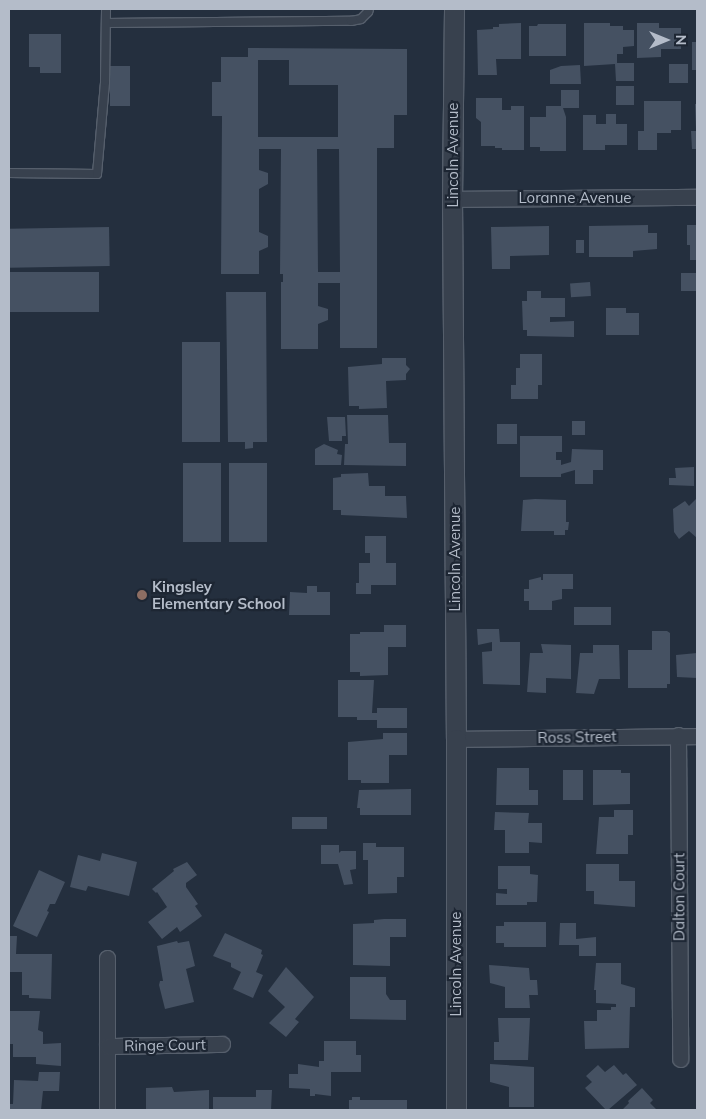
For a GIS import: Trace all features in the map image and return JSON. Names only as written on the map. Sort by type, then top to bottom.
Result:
[{"type":"street","name":"Lincoln Avenue","points":[[454,9],[452,199],[456,740],[456,1110]]},
{"type":"street","name":"Loranne Avenue","points":[[452,199],[697,197]]},
{"type":"street","name":"Dalton Court","points":[[678,735],[680,1059]]},
{"type":"street","name":"Ross Street","points":[[456,740],[697,736]]},
{"type":"street","name":"Ringe Court","points":[[107,958],[107,1110]]},
{"type":"street","name":"Ringe Court","points":[[107,1046],[222,1044]]},
{"type":"lane","points":[[9,173],[97,174],[105,82],[106,9]]},
{"type":"lane","points":[[106,23],[351,21],[361,19],[369,9]]},
{"type":"building","points":[[521,23],[521,59],[496,59],[497,75],[478,75],[477,30],[493,29],[493,27],[499,27],[499,24]]},
{"type":"building","points":[[584,23],[610,23],[610,26],[623,26],[623,30],[634,30],[634,46],[623,47],[623,54],[617,54],[617,63],[634,63],[634,81],[616,81],[615,64],[584,66]]},
{"type":"building","points":[[637,23],[659,23],[659,28],[681,28],[681,49],[661,49],[661,57],[637,58]]},
{"type":"building","points":[[538,24],[566,24],[566,56],[529,56],[529,26],[537,26]]},
{"type":"building","points":[[29,34],[61,34],[61,73],[40,73],[40,67],[29,67]]},
{"type":"building","points":[[692,42],[697,42],[697,70],[692,70]]},
{"type":"building","points":[[248,48],[407,49],[407,115],[394,115],[394,148],[377,148],[377,348],[340,348],[340,283],[318,283],[318,306],[328,309],[328,320],[318,324],[318,349],[281,349],[281,282],[283,282],[283,274],[280,274],[281,149],[259,149],[259,170],[268,173],[268,184],[259,189],[259,232],[268,236],[268,247],[259,251],[259,274],[221,274],[222,116],[212,116],[212,82],[221,82],[221,57],[248,57]],"holes":[[[258,60],[289,60],[289,85],[338,85],[338,137],[258,137]],[[317,149],[339,149],[340,272],[318,272]]]},
{"type":"building","points":[[669,64],[688,64],[688,83],[669,83]]},
{"type":"building","points":[[580,65],[581,84],[550,84],[550,70],[561,66]]},
{"type":"building","points":[[110,66],[130,66],[130,106],[110,106]]},
{"type":"building","points":[[616,86],[634,86],[634,105],[616,105]]},
{"type":"building","points":[[561,90],[579,90],[579,108],[563,108],[566,117],[566,151],[540,151],[540,147],[530,147],[530,117],[546,117],[546,106],[561,106]]},
{"type":"building","points":[[476,98],[502,98],[502,110],[511,110],[511,106],[524,106],[524,150],[502,150],[502,148],[495,148],[495,146],[481,146],[481,122],[476,118]]},
{"type":"building","points":[[644,101],[681,101],[681,130],[671,130],[671,133],[657,133],[657,150],[638,150],[638,131],[644,131]]},
{"type":"building","points":[[695,104],[697,104],[697,129],[696,129]]},
{"type":"building","points":[[606,114],[616,114],[616,124],[627,124],[627,145],[605,145],[605,150],[583,150],[583,115],[596,115],[596,124],[606,124]]},
{"type":"building","points":[[691,131],[697,131],[697,149],[692,149]]},
{"type":"building","points":[[648,225],[648,233],[657,233],[657,249],[633,251],[633,257],[589,257],[589,226]]},
{"type":"building","points":[[687,225],[697,225],[697,260],[690,260],[690,245],[687,245]]},
{"type":"building","points":[[549,226],[549,255],[510,256],[510,269],[492,269],[491,227]]},
{"type":"building","points":[[109,227],[110,266],[10,268],[9,229]]},
{"type":"building","points":[[576,240],[584,240],[584,253],[576,253]]},
{"type":"building","points":[[9,272],[99,272],[99,312],[9,312]]},
{"type":"building","points":[[681,273],[697,273],[697,291],[681,291]]},
{"type":"building","points":[[590,282],[591,296],[571,297],[570,283]]},
{"type":"building","points":[[527,291],[541,291],[541,298],[565,298],[565,317],[550,317],[550,322],[574,321],[574,337],[527,336],[527,330],[523,330],[522,301],[527,301]]},
{"type":"building","points":[[226,292],[266,292],[267,442],[253,442],[253,448],[245,449],[245,442],[228,442]]},
{"type":"building","points":[[606,308],[626,308],[626,313],[639,313],[639,335],[606,335]]},
{"type":"building","points":[[182,342],[220,342],[220,442],[182,442]]},
{"type":"building","points":[[520,354],[542,354],[542,385],[538,385],[538,399],[511,399],[511,385],[516,385],[516,368],[520,368]]},
{"type":"building","points":[[382,358],[406,358],[406,365],[410,369],[406,374],[406,380],[386,381],[387,408],[359,409],[359,406],[349,406],[348,367],[382,364]]},
{"type":"building","points":[[347,415],[388,415],[389,443],[406,443],[406,466],[344,465],[345,444],[348,444]]},
{"type":"building","points":[[327,417],[345,417],[346,436],[342,436],[342,441],[329,441]]},
{"type":"building","points":[[572,421],[585,421],[585,435],[572,435]]},
{"type":"building","points":[[497,424],[517,424],[517,444],[497,444]]},
{"type":"building","points":[[520,436],[562,436],[562,452],[556,452],[556,460],[561,460],[561,465],[571,462],[572,449],[603,450],[603,470],[593,470],[593,484],[575,484],[575,470],[561,474],[561,477],[520,477]]},
{"type":"building","points":[[324,444],[338,450],[337,454],[342,455],[341,465],[315,465],[315,449]]},
{"type":"building","points":[[183,463],[221,463],[221,542],[183,542]]},
{"type":"building","points":[[229,463],[267,463],[267,542],[229,542]]},
{"type":"building","points":[[694,467],[694,486],[669,485],[669,478],[676,478],[675,468]]},
{"type":"building","points":[[368,473],[369,486],[385,486],[385,496],[406,496],[407,518],[341,515],[341,510],[333,510],[333,478],[341,477],[341,474]]},
{"type":"building","points":[[697,498],[697,538],[689,531],[679,539],[674,532],[673,509],[685,501],[689,506]]},
{"type":"building","points":[[523,500],[566,500],[566,522],[569,522],[565,535],[554,535],[554,531],[521,531]]},
{"type":"building","points":[[365,536],[386,536],[386,563],[396,563],[396,585],[371,585],[371,594],[356,594],[356,583],[359,583],[359,563],[370,563],[370,553],[365,553]]},
{"type":"building","points":[[543,574],[573,574],[573,589],[562,589],[562,599],[552,601],[552,610],[529,610],[529,601],[524,601],[524,589],[529,589],[529,580],[541,577],[541,580],[543,580]]},
{"type":"building","points":[[307,586],[317,586],[317,592],[330,592],[330,615],[289,615],[290,592],[307,593]]},
{"type":"building","points":[[574,607],[611,607],[611,625],[574,625]]},
{"type":"building","points":[[384,625],[406,625],[406,647],[388,647],[388,675],[360,676],[360,672],[350,672],[350,634],[384,632]]},
{"type":"building","points":[[477,629],[499,629],[500,642],[520,642],[520,685],[483,684],[482,652],[492,651],[492,642],[478,645]]},
{"type":"building","points":[[652,631],[667,631],[670,633],[670,684],[667,684],[667,688],[628,688],[628,650],[652,650]]},
{"type":"building","points":[[541,644],[571,645],[571,679],[546,678],[546,693],[527,692],[530,653],[543,653]]},
{"type":"building","points":[[593,645],[619,645],[620,679],[599,679],[594,694],[576,693],[580,653],[593,653]]},
{"type":"building","points":[[697,653],[697,678],[677,677],[676,655]]},
{"type":"building","points":[[338,680],[374,680],[372,713],[377,713],[377,708],[407,708],[407,728],[377,728],[377,720],[357,720],[357,717],[338,717]]},
{"type":"building","points":[[383,733],[407,733],[407,755],[389,755],[389,783],[361,783],[361,780],[348,780],[348,742],[383,739]]},
{"type":"building","points":[[497,768],[529,768],[529,790],[538,790],[538,805],[496,805]]},
{"type":"building","points":[[563,770],[583,770],[583,800],[563,800]]},
{"type":"building","points":[[593,770],[621,770],[621,773],[630,773],[630,804],[593,805]]},
{"type":"building","points":[[411,789],[411,815],[360,815],[360,808],[357,808],[359,790]]},
{"type":"building","points":[[614,810],[633,810],[633,835],[628,835],[628,854],[596,854],[599,817],[614,817]]},
{"type":"building","points":[[495,812],[529,813],[528,823],[542,823],[542,843],[529,842],[529,853],[505,853],[505,830],[494,830]]},
{"type":"building","points":[[292,817],[327,817],[327,829],[292,829]]},
{"type":"building","points":[[363,843],[376,843],[376,847],[404,847],[404,877],[397,877],[397,893],[368,894],[368,860],[363,860]]},
{"type":"building","points":[[321,845],[339,845],[339,853],[341,851],[356,851],[356,869],[350,870],[353,884],[344,885],[338,864],[321,864]]},
{"type":"building","points":[[102,853],[137,862],[129,896],[88,886],[86,891],[70,887],[78,855],[100,861]]},
{"type":"building","points":[[187,862],[197,875],[186,883],[186,887],[198,904],[195,906],[202,916],[180,932],[177,927],[162,939],[148,922],[167,907],[157,892],[152,889],[174,871],[173,869]]},
{"type":"building","points":[[586,864],[619,864],[619,881],[635,881],[635,907],[594,904],[594,891],[586,891]]},
{"type":"building","points":[[498,866],[530,866],[530,874],[538,875],[537,902],[527,902],[527,905],[496,905],[496,893],[507,894],[507,889],[498,889]]},
{"type":"building","points":[[39,870],[65,882],[55,904],[50,904],[47,911],[49,912],[37,937],[13,926]]},
{"type":"building","points":[[406,919],[406,937],[390,937],[390,966],[353,965],[353,924],[374,923],[374,920]]},
{"type":"building","points":[[504,922],[546,922],[546,947],[504,947],[504,943],[496,943],[496,926],[504,926]]},
{"type":"building","points":[[560,923],[576,923],[576,939],[596,937],[596,956],[579,956],[579,945],[559,945]]},
{"type":"building","points":[[225,933],[262,950],[261,954],[263,955],[256,972],[263,975],[253,998],[233,989],[241,972],[231,967],[231,963],[213,956]]},
{"type":"building","points":[[9,936],[17,936],[16,954],[52,954],[51,999],[29,998],[29,995],[22,995],[22,972],[9,972]]},
{"type":"building","points":[[177,941],[178,943],[189,941],[195,966],[186,969],[194,1002],[165,1009],[159,985],[160,981],[163,981],[157,946]]},
{"type":"building","points":[[596,963],[621,963],[621,984],[635,988],[635,1007],[630,1007],[629,1048],[585,1049],[584,1021],[597,1021],[597,1010],[611,1010],[611,1007],[616,1007],[616,1004],[596,1003],[596,990],[594,990]]},
{"type":"building","points":[[489,965],[529,968],[530,980],[537,980],[538,995],[529,995],[530,1008],[505,1008],[505,987],[490,983]]},
{"type":"building","points":[[286,967],[314,997],[295,1019],[299,1022],[286,1037],[269,1023],[285,1007],[268,991]]},
{"type":"building","points":[[350,977],[386,977],[386,994],[390,1000],[406,1000],[406,1020],[350,1019]]},
{"type":"building","points":[[9,1011],[40,1011],[38,1030],[43,1032],[43,1044],[61,1043],[61,1066],[36,1064],[36,1057],[13,1057],[13,1044],[9,1044]]},
{"type":"building","points":[[498,1018],[530,1018],[528,1060],[494,1060],[494,1042],[499,1042]]},
{"type":"building","points":[[324,1041],[356,1041],[356,1055],[361,1055],[361,1072],[331,1072],[331,1096],[315,1094],[315,1096],[310,1096],[310,1089],[289,1088],[289,1074],[298,1074],[298,1064],[319,1067],[319,1061],[324,1061]]},
{"type":"building","points":[[490,1064],[534,1067],[534,1107],[509,1107],[509,1087],[490,1082]]},
{"type":"building","points":[[598,1065],[605,1072],[614,1065],[623,1075],[626,1073],[637,1085],[608,1110],[585,1088],[592,1082],[586,1076]]},
{"type":"building","points":[[39,1072],[60,1072],[59,1091],[43,1091],[41,1110],[9,1110],[9,1104],[13,1104],[14,1080],[38,1081]]},
{"type":"building","points":[[172,1087],[174,1092],[209,1090],[209,1110],[146,1110],[146,1088]]},
{"type":"building","points":[[642,1088],[653,1100],[650,1103],[657,1110],[623,1109],[629,1103],[628,1101]]},
{"type":"building","points":[[256,1090],[272,1090],[271,1110],[213,1110],[213,1097],[256,1097]]},
{"type":"building","points":[[352,1097],[360,1097],[360,1100],[407,1100],[407,1110],[349,1110],[349,1100],[352,1100]]},
{"type":"place","name":"Kingsley Elementary School","points":[[142,595]]}]
